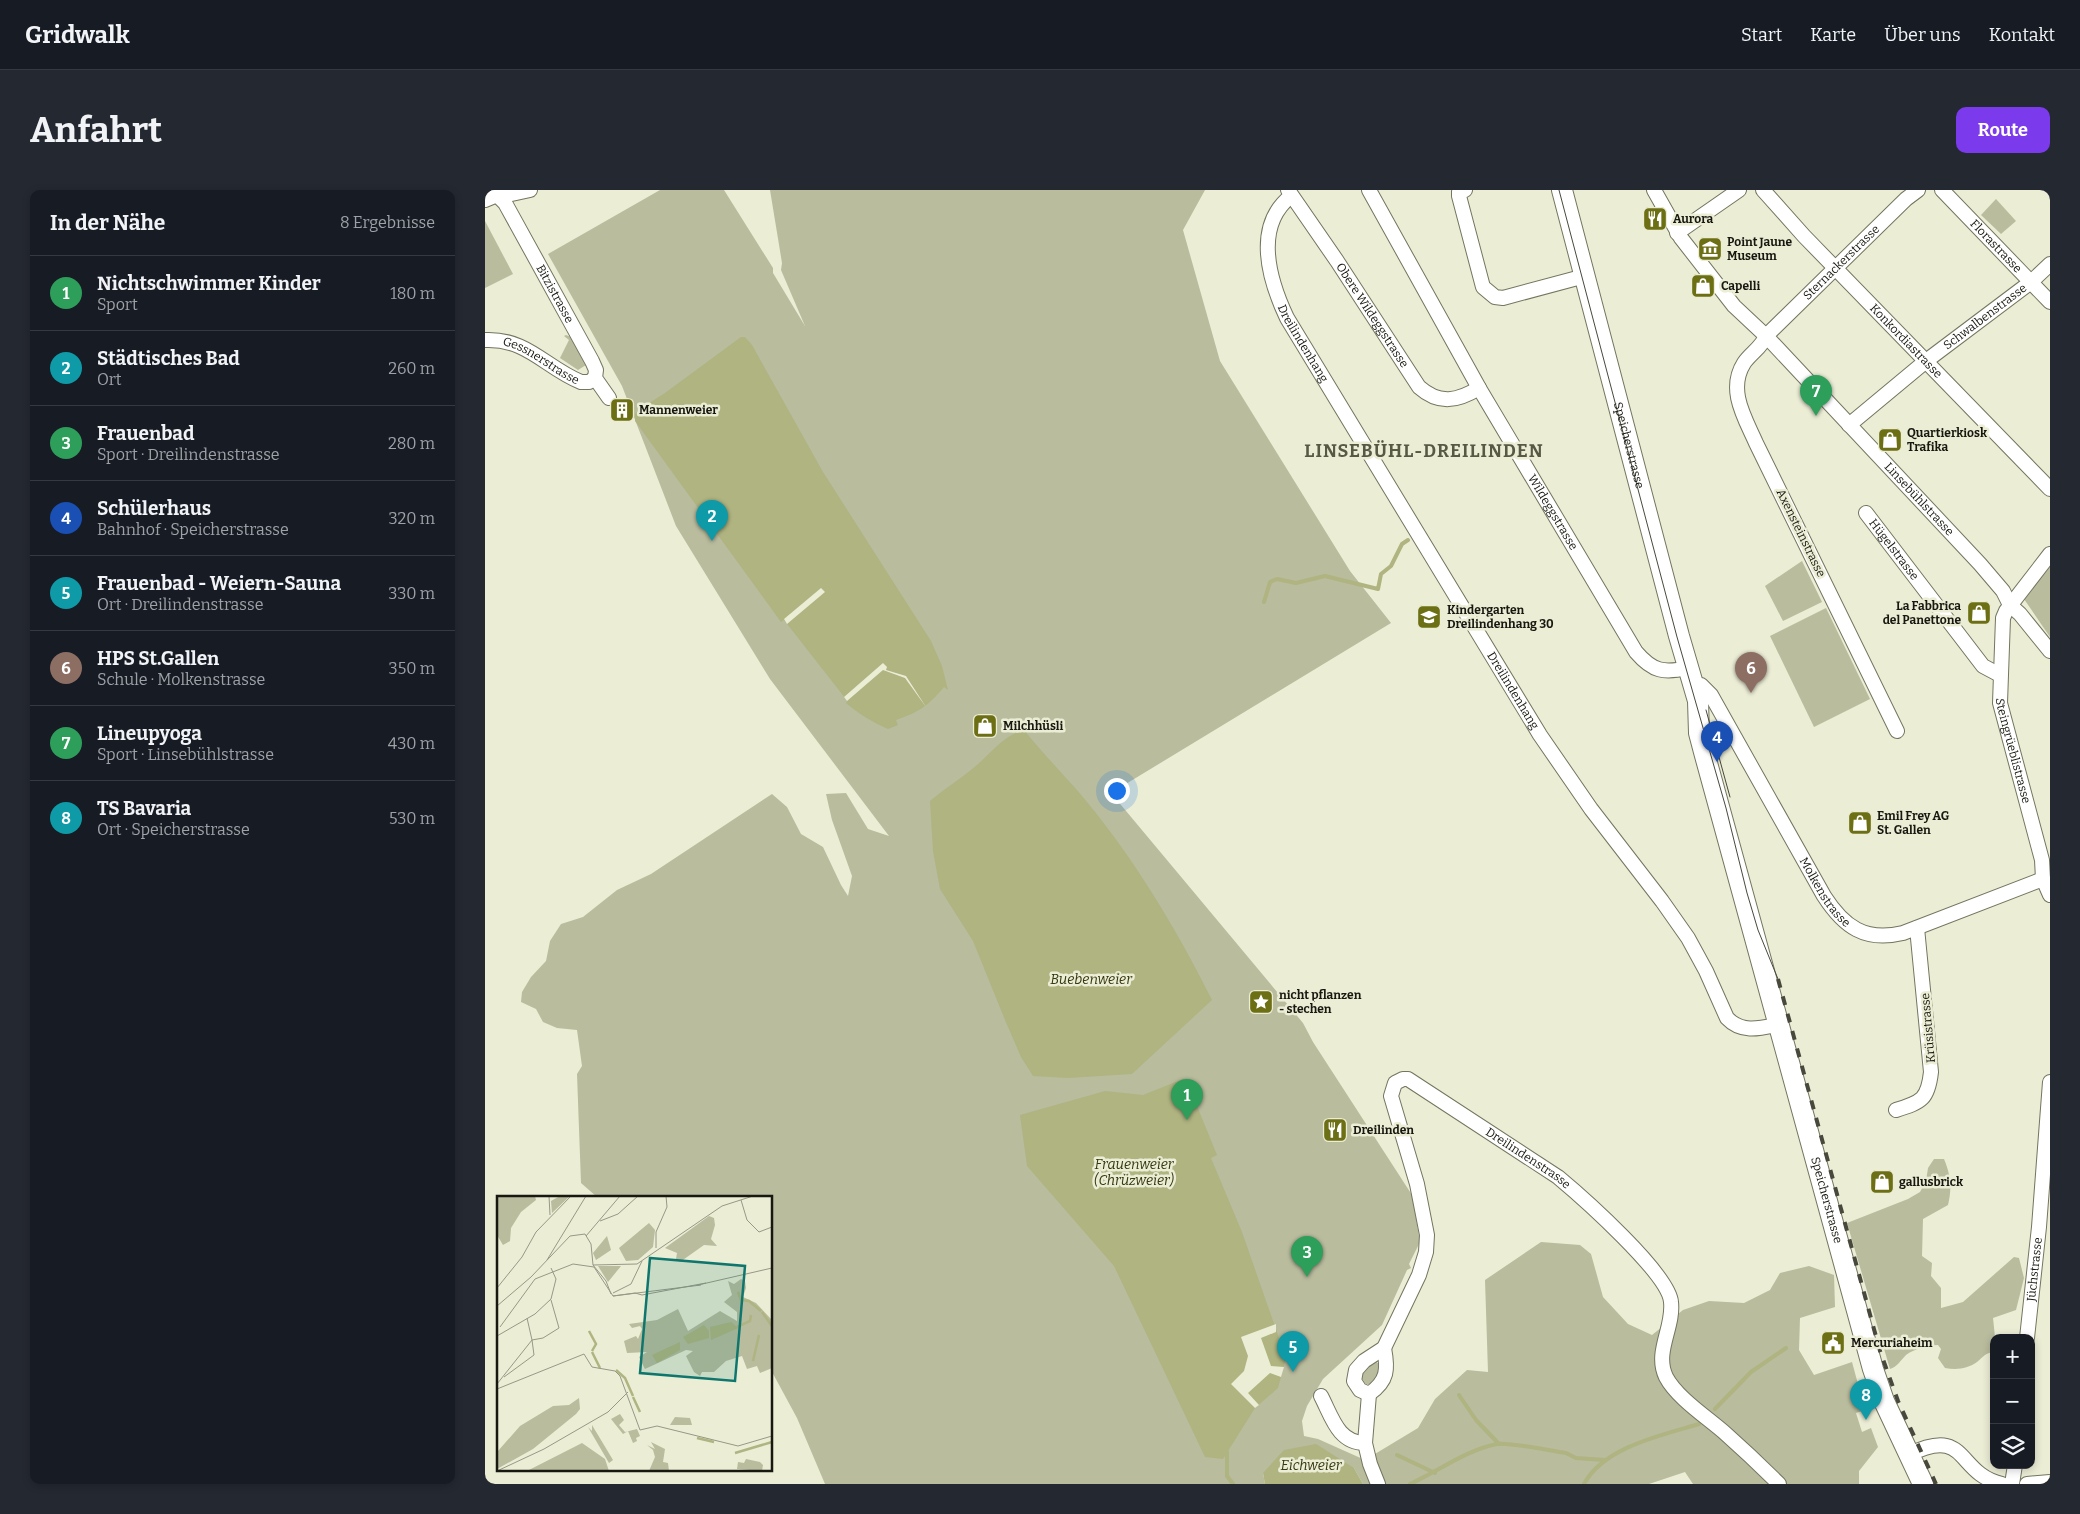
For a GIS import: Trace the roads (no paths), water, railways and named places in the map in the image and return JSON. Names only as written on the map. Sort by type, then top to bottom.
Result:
[{"type":"main road","name":"Speicherstrasse","points":[[1562,190],[1693,684],[1710,722],[1733,807],[1745,865],[1748,909],[1878,1385],[1908,1455],[1923,1484]]},
{"type":"street","points":[[492,195],[507,196],[530,190]]},
{"type":"street","name":"Wildeggstrasse","points":[[1369,190],[1479,388],[1636,652],[1651,667],[1669,671],[1693,684]]},
{"type":"street","points":[[1465,190],[1459,192],[1459,196],[1483,287],[1495,297],[1503,298],[1585,276]]},
{"type":"street","name":"Linsebühlstrasse","points":[[1654,190],[1677,233],[1729,300],[1766,336],[1980,564],[2003,591],[2010,605],[2020,614],[2050,652]]},
{"type":"street","points":[[1677,233],[1739,190]]},
{"type":"street","name":"Konkordiastrasse","points":[[1763,190],[2050,489]]},
{"type":"street","name":"Sternackerstrasse","points":[[1766,336],[1906,199],[1918,190]]},
{"type":"street","name":"Florastrasse","points":[[1942,190],[2050,302]]},
{"type":"street","name":"Obere Wildeggstrasse","points":[[1290,193],[1333,254],[1419,388],[1434,398],[1445,400],[1465,396],[1479,388]]},
{"type":"street","name":"Dreilindenhang","points":[[1290,193],[1274,214],[1268,236],[1271,272],[1275,289],[1287,318],[1540,735],[1591,809],[1663,901],[1688,938],[1727,1018],[1732,1023],[1745,1029],[1780,1024]]},
{"type":"street","name":"Bitzistrasse","points":[[492,195],[505,203],[592,361],[596,370],[595,378],[609,398]]},
{"type":"street","name":"Schwalbenstrasse","points":[[1849,425],[1926,361],[2031,282],[2050,264]]},
{"type":"street","name":"Axensteinstrasse","points":[[1766,336],[1764,342],[1745,361],[1740,370],[1737,385],[1738,401],[1897,732]]},
{"type":"street","name":"Gessnerstrasse","points":[[485,340],[502,340],[520,346],[581,382],[589,382],[595,378]]},
{"type":"street","name":"Hügelstrasse","points":[[1866,512],[1983,666],[2000,675]]},
{"type":"street","points":[[2010,605],[2050,554]]},
{"type":"street","name":"Steingrüeblistrasse","points":[[2010,605],[2003,618],[2000,702],[2043,866],[2043,879],[2050,895]]},
{"type":"street","name":"Molkenstrasse","points":[[1693,684],[1701,685],[1711,695],[1797,851],[1834,912],[1846,924],[1868,934],[1893,935],[1917,928],[2043,879]]},
{"type":"street","name":"Krüsistrasse","points":[[1896,1110],[1923,1099],[1929,1089],[1931,1072],[1917,928]]},
{"type":"street","name":"Dreilindenstrasse","points":[[1369,1394],[1381,1387],[1387,1361],[1384,1348],[1419,1275],[1427,1244],[1427,1235],[1415,1175],[1391,1096],[1395,1083],[1408,1079],[1558,1178],[1576,1192],[1641,1256],[1661,1278],[1671,1302],[1669,1328],[1662,1351],[1666,1376],[1680,1394],[1779,1484]]},
{"type":"street","name":"Jüchstrasse","points":[[2028,1334],[2044,1225],[2050,1082]]},
{"type":"street","points":[[1378,1484],[1365,1444],[1369,1394],[1359,1390],[1354,1381],[1356,1370],[1364,1361],[1384,1348]]},
{"type":"street","points":[[1321,1396],[1339,1433],[1353,1442],[1365,1444]]},
{"type":"street","points":[[1908,1455],[1928,1446],[1942,1444],[1952,1448],[1977,1472],[2002,1484]]},
{"type":"street","points":[[2012,1484],[2014,1469]]},
{"type":"street","points":[[2027,1484],[2050,1482]]},
{"type":"water","name":"Mannenweier","points":[[741,337],[745,337],[752,345],[823,472],[931,641],[942,666],[948,690],[944,687],[923,708],[896,720],[898,725],[888,729],[866,718],[846,703],[847,701],[842,694],[784,620],[781,622],[635,421],[635,414],[640,409]]},
{"type":"water","name":"Buebenweier","points":[[1024,730],[1077,790],[1116,839],[1151,891],[1183,945],[1212,1000],[1132,1074],[1068,1078],[1033,1076],[1021,1057],[973,941],[940,889],[933,851],[930,801],[971,770],[1002,742]]},
{"type":"water","name":"Frauenweier (Chrüzweier)","points":[[1183,1079],[1186,1085],[1188,1084],[1217,1155],[1211,1158],[1242,1232],[1286,1358],[1278,1388],[1255,1408],[1223,1459],[1205,1457],[1114,1266],[1027,1166],[1020,1115],[1105,1091],[1143,1095]]},
{"type":"water","name":"Eichweier","points":[[1316,1444],[1354,1468],[1363,1484],[1265,1484],[1263,1473],[1284,1450]]},
{"type":"waterway","points":[[1264,602],[1270,582],[1277,579],[1296,583],[1325,576],[1378,589],[1381,574],[1391,566],[1402,544],[1408,540]]},
{"type":"waterway","points":[[1715,1409],[1751,1372],[1786,1348]]},
{"type":"waterway","points":[[1459,1395],[1476,1420],[1499,1444]]},
{"type":"waterway","points":[[1584,1484],[1593,1471],[1619,1452],[1652,1438],[1699,1424]]},
{"type":"waterway","points":[[1410,1484],[1463,1456],[1497,1444],[1521,1445],[1566,1453],[1576,1458],[1605,1460]]},
{"type":"waterway","points":[[1227,1452],[1227,1476],[1233,1484]]},
{"type":"waterway","points":[[1397,1455],[1435,1473]]},
{"type":"tram line","points":[[1559,190],[1677,637],[1726,808],[1747,893],[1758,930],[1778,979]]},
{"type":"tram line","points":[[1706,710],[1730,797]]},
{"type":"railway","points":[[1778,979],[1880,1351],[1898,1401],[1936,1484]]},
{"type":"place","name":"Aurora","points":[[1655,219]]},
{"type":"place","name":"Point Jaune Museum","points":[[1710,249]]},
{"type":"place","name":"Capelli","points":[[1703,286]]},
{"type":"place","name":"Mannenweier","points":[[622,410]]},
{"type":"place","name":"Lineupyoga","points":[[1816,416]]},
{"type":"place","name":"Quartierkiosk Trafika","points":[[1890,440]]},
{"type":"place","name":"Städtisches Bad","points":[[712,541]]},
{"type":"place","name":"La Fabbrica del Panettone","points":[[1979,613]]},
{"type":"place","name":"Kindergarten Dreilindenhang 30","points":[[1429,617]]},
{"type":"place","name":"HPS St.Gallen","points":[[1751,693]]},
{"type":"place","name":"Milchhüsli","points":[[985,726]]},
{"type":"place","name":"Schülerhaus","points":[[1717,762]]},
{"type":"place","name":"Emil Frey AG St. Gallen","points":[[1860,823]]},
{"type":"place","name":"nicht pflanzen - stechen","points":[[1261,1002]]},
{"type":"place","name":"Nichtschwimmer Kinder","points":[[1187,1120]]},
{"type":"place","name":"Dreilinden","points":[[1335,1130]]},
{"type":"place","name":"gallusbrick","points":[[1882,1182]]},
{"type":"place","name":"Frauenbad","points":[[1307,1277]]},
{"type":"place","name":"Mercuriaheim","points":[[1833,1343]]},
{"type":"place","name":"Frauenbad - Weiern-Sauna","points":[[1293,1372]]},
{"type":"place","name":"TS Bavaria","points":[[1866,1420]]},
{"type":"district","name":"LINSEBÜHL-DREILINDEN","points":[[1424,451]]}]
